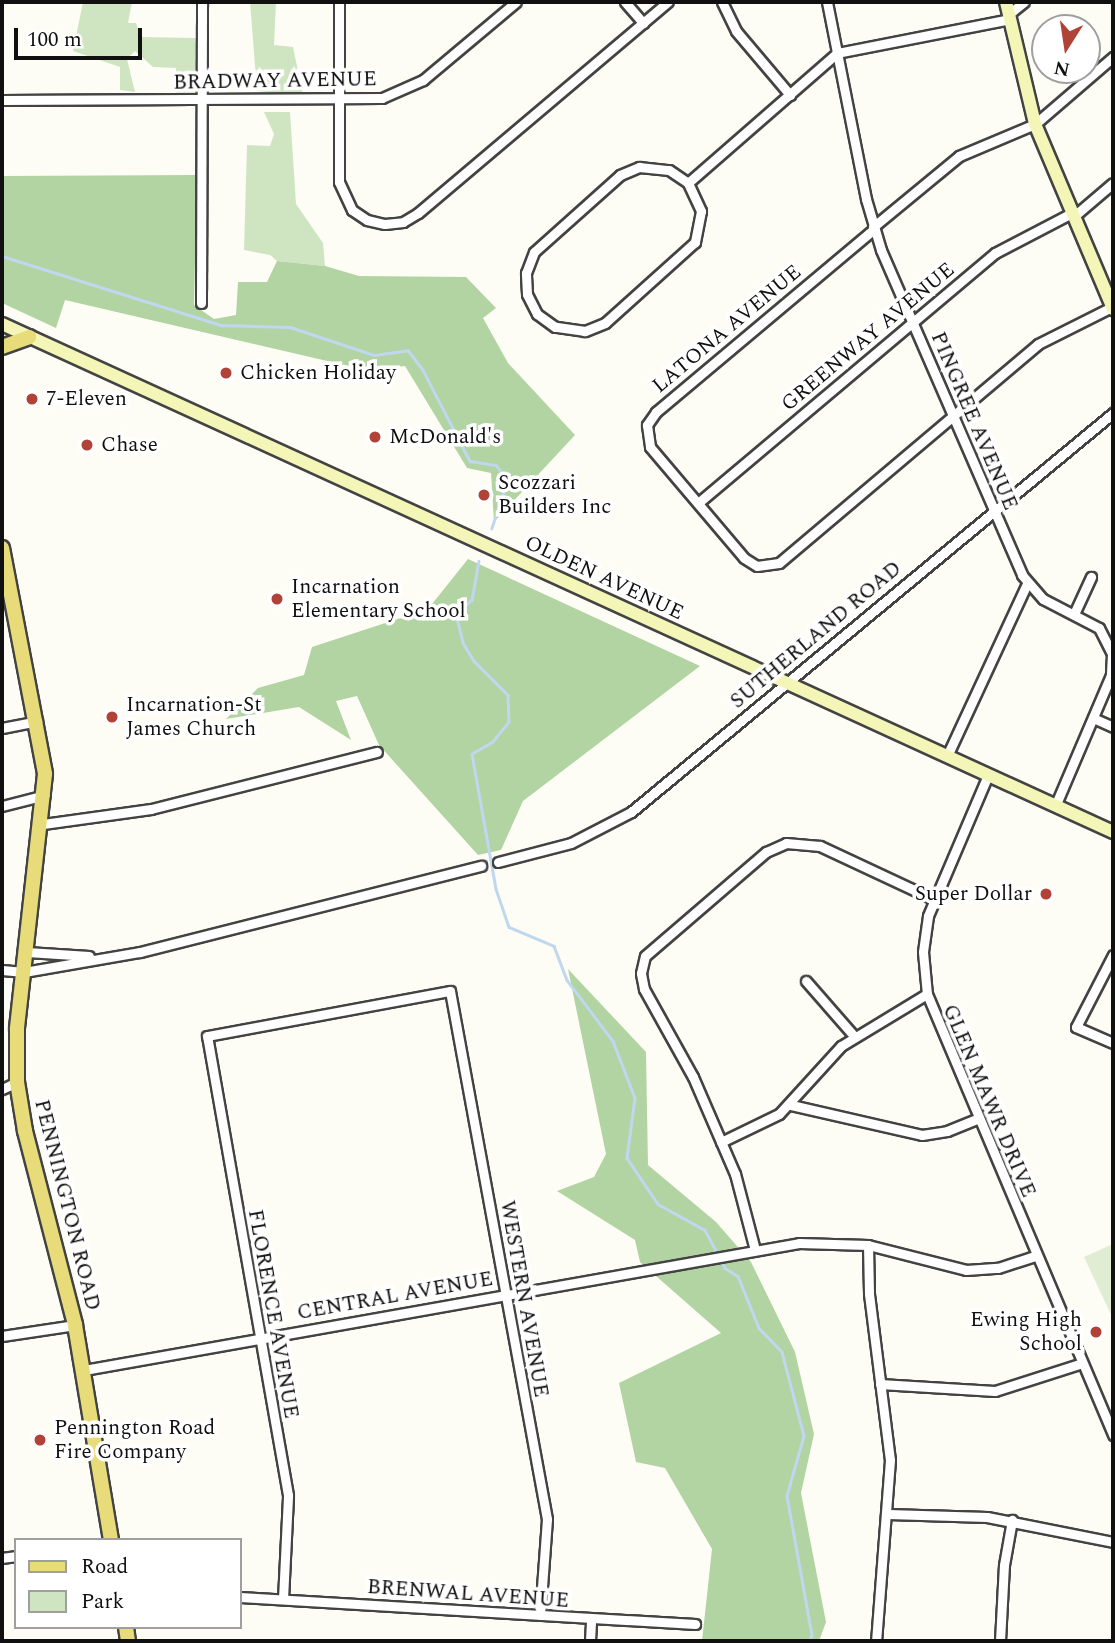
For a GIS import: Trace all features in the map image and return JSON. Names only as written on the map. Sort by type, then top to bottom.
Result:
[{"type":"main road","points":[[1009,12],[1035,124],[1113,308]]},
{"type":"main road","name":"OLDEN AVENUE","points":[[2,324],[1113,832]]},
{"type":"main road","points":[[2,347],[29,337]]},
{"type":"main road","name":"PENNINGTON ROAD","points":[[2,548],[6,589],[37,721],[45,795],[24,972],[17,1082],[24,1131],[75,1325],[111,1538]]},
{"type":"street","points":[[201,303],[202,2]]},
{"type":"street","points":[[339,2],[341,193],[352,210],[367,220],[397,223],[418,213],[668,2]]},
{"type":"street","name":"BRADWAY AVENUE","points":[[2,100],[339,101],[382,98],[410,88],[516,2]]},
{"type":"street","points":[[625,2],[643,23]]},
{"type":"street","points":[[722,2],[736,31],[790,94]]},
{"type":"street","name":"PINGREE AVENUE","points":[[827,2],[874,228],[912,323],[1027,584],[1044,599],[1099,628],[1112,654],[1111,675],[1055,806]]},
{"type":"street","points":[[688,183],[837,53],[1009,12],[1024,2]]},
{"type":"street","name":"LATONA AVENUE","points":[[953,416],[779,563],[765,567],[753,564],[698,503],[650,447],[646,432],[651,417],[958,156],[1035,124],[1113,57]]},
{"type":"street","points":[[639,167],[659,167],[688,183],[701,211],[695,242],[635,298],[605,323],[585,331],[555,327],[537,314],[525,283],[534,252],[620,174],[639,167]]},
{"type":"street","name":"GREENWAY AVENUE","points":[[698,503],[1006,245],[1072,215],[1113,183]]},
{"type":"street","points":[[953,416],[1049,336],[1113,308]]},
{"type":"street","name":"SUTHERLAND ROAD","points":[[498,862],[593,834],[631,812],[1113,413]]},
{"type":"street","points":[[1074,614],[1091,577]]},
{"type":"street","points":[[947,756],[1027,584]]},
{"type":"street","points":[[1093,718],[1113,727]]},
{"type":"street","points":[[2,728],[37,721]]},
{"type":"street","points":[[43,824],[151,809],[377,752]]},
{"type":"street","name":"GLEN MAWR DRIVE","points":[[988,775],[933,899],[923,952],[927,994],[977,1119],[1113,1435]]},
{"type":"street","points":[[2,806],[45,795]]},
{"type":"street","points":[[755,1250],[741,1191],[682,1056],[644,989],[642,964],[650,949],[766,852],[786,843],[820,846],[933,899]]},
{"type":"street","points":[[2,970],[24,972],[161,947],[481,866]]},
{"type":"street","points":[[27,952],[102,957]]},
{"type":"street","points":[[1113,955],[1076,1027],[1113,1043]]},
{"type":"street","points":[[806,981],[854,1036]]},
{"type":"street","name":"FLORENCE AVENUE","points":[[283,1599],[289,1507],[207,1036],[450,991]]},
{"type":"street","name":"WESTERN AVENUE","points":[[450,991],[547,1519],[540,1615]]},
{"type":"street","points":[[721,1142],[791,1105],[830,1057],[854,1036],[927,994]]},
{"type":"street","points":[[2,1089],[17,1082]]},
{"type":"street","points":[[791,1105],[922,1135],[947,1131],[977,1119]]},
{"type":"street","name":"CENTRAL AVENUE","points":[[84,1370],[755,1250],[825,1241],[868,1245],[966,1270],[998,1268],[1036,1256]]},
{"type":"street","points":[[868,1245],[869,1294],[890,1460],[888,1514],[876,1641]]},
{"type":"street","points":[[2,1336],[75,1325]]},
{"type":"street","points":[[880,1384],[995,1391],[1082,1363]]},
{"type":"street","points":[[888,1514],[1012,1520],[1113,1542]]},
{"type":"street","points":[[1000,1641],[1003,1577],[1012,1520]]},
{"type":"street","name":"BRENWAL AVENUE","points":[[242,1597],[695,1624]]},
{"type":"street","points":[[590,1641],[591,1619]]},
{"type":"green space","points":[[83,2],[132,2],[128,23],[136,23],[141,37],[196,38],[195,94],[176,94],[176,68],[153,67],[135,51],[127,59],[135,92],[120,90],[120,67],[73,51]]},
{"type":"green space","points":[[250,2],[276,2],[274,45],[293,47],[303,95],[257,91]]},
{"type":"green space","points":[[264,112],[290,112],[296,204],[323,243],[325,266],[277,261],[270,255],[244,250],[247,145],[270,146],[274,134]]},
{"type":"green space","points":[[197,175],[194,305],[214,319],[236,315],[238,282],[267,282],[277,261],[325,266],[359,276],[466,277],[496,308],[483,318],[508,363],[575,435],[494,522],[491,473],[467,468],[405,366],[366,370],[65,300],[56,328],[2,303],[2,176]]},
{"type":"green space","points":[[468,559],[700,666],[523,801],[501,850],[478,855],[379,745],[357,696],[336,701],[351,740],[299,707],[226,719],[258,688],[304,675],[312,647],[428,609]]},
{"type":"green space","points":[[568,969],[646,1052],[648,1165],[716,1222],[751,1262],[795,1352],[814,1434],[801,1493],[826,1622],[819,1641],[702,1641],[712,1549],[665,1468],[636,1462],[619,1383],[721,1333],[640,1262],[635,1240],[557,1191],[594,1177],[606,1154]]},
{"type":"green space","points":[[1113,1244],[1113,1319],[1084,1257]]},
{"type":"waterway","points":[[2,256],[221,325],[290,327],[374,355],[408,350],[423,370],[470,461],[496,465],[508,480],[492,528]]},
{"type":"waterway","points":[[479,561],[472,600],[456,614],[463,643],[475,662],[508,695],[509,722],[493,742],[472,754],[496,889],[509,927],[554,946],[567,980],[613,1041],[635,1098],[627,1158],[658,1204],[705,1230],[725,1268],[738,1276],[759,1328],[782,1352],[804,1436],[787,1496],[812,1635],[810,1641]]},
{"type":"place","name":"Chicken Holiday","points":[[226,373]]},
{"type":"place","name":"7-Eleven","points":[[32,399]]},
{"type":"place","name":"McDonald's","points":[[375,437]]},
{"type":"place","name":"Chase","points":[[87,445]]},
{"type":"place","name":"Scozzari Builders Inc","points":[[484,495]]},
{"type":"place","name":"Incarnation Elementary School","points":[[277,599]]},
{"type":"place","name":"Incarnation-St James Church","points":[[112,717]]},
{"type":"place","name":"Super Dollar","points":[[1046,894]]},
{"type":"place","name":"Ewing High School","points":[[1096,1332]]},
{"type":"place","name":"Pennington Road Fire Company","points":[[40,1440]]}]
